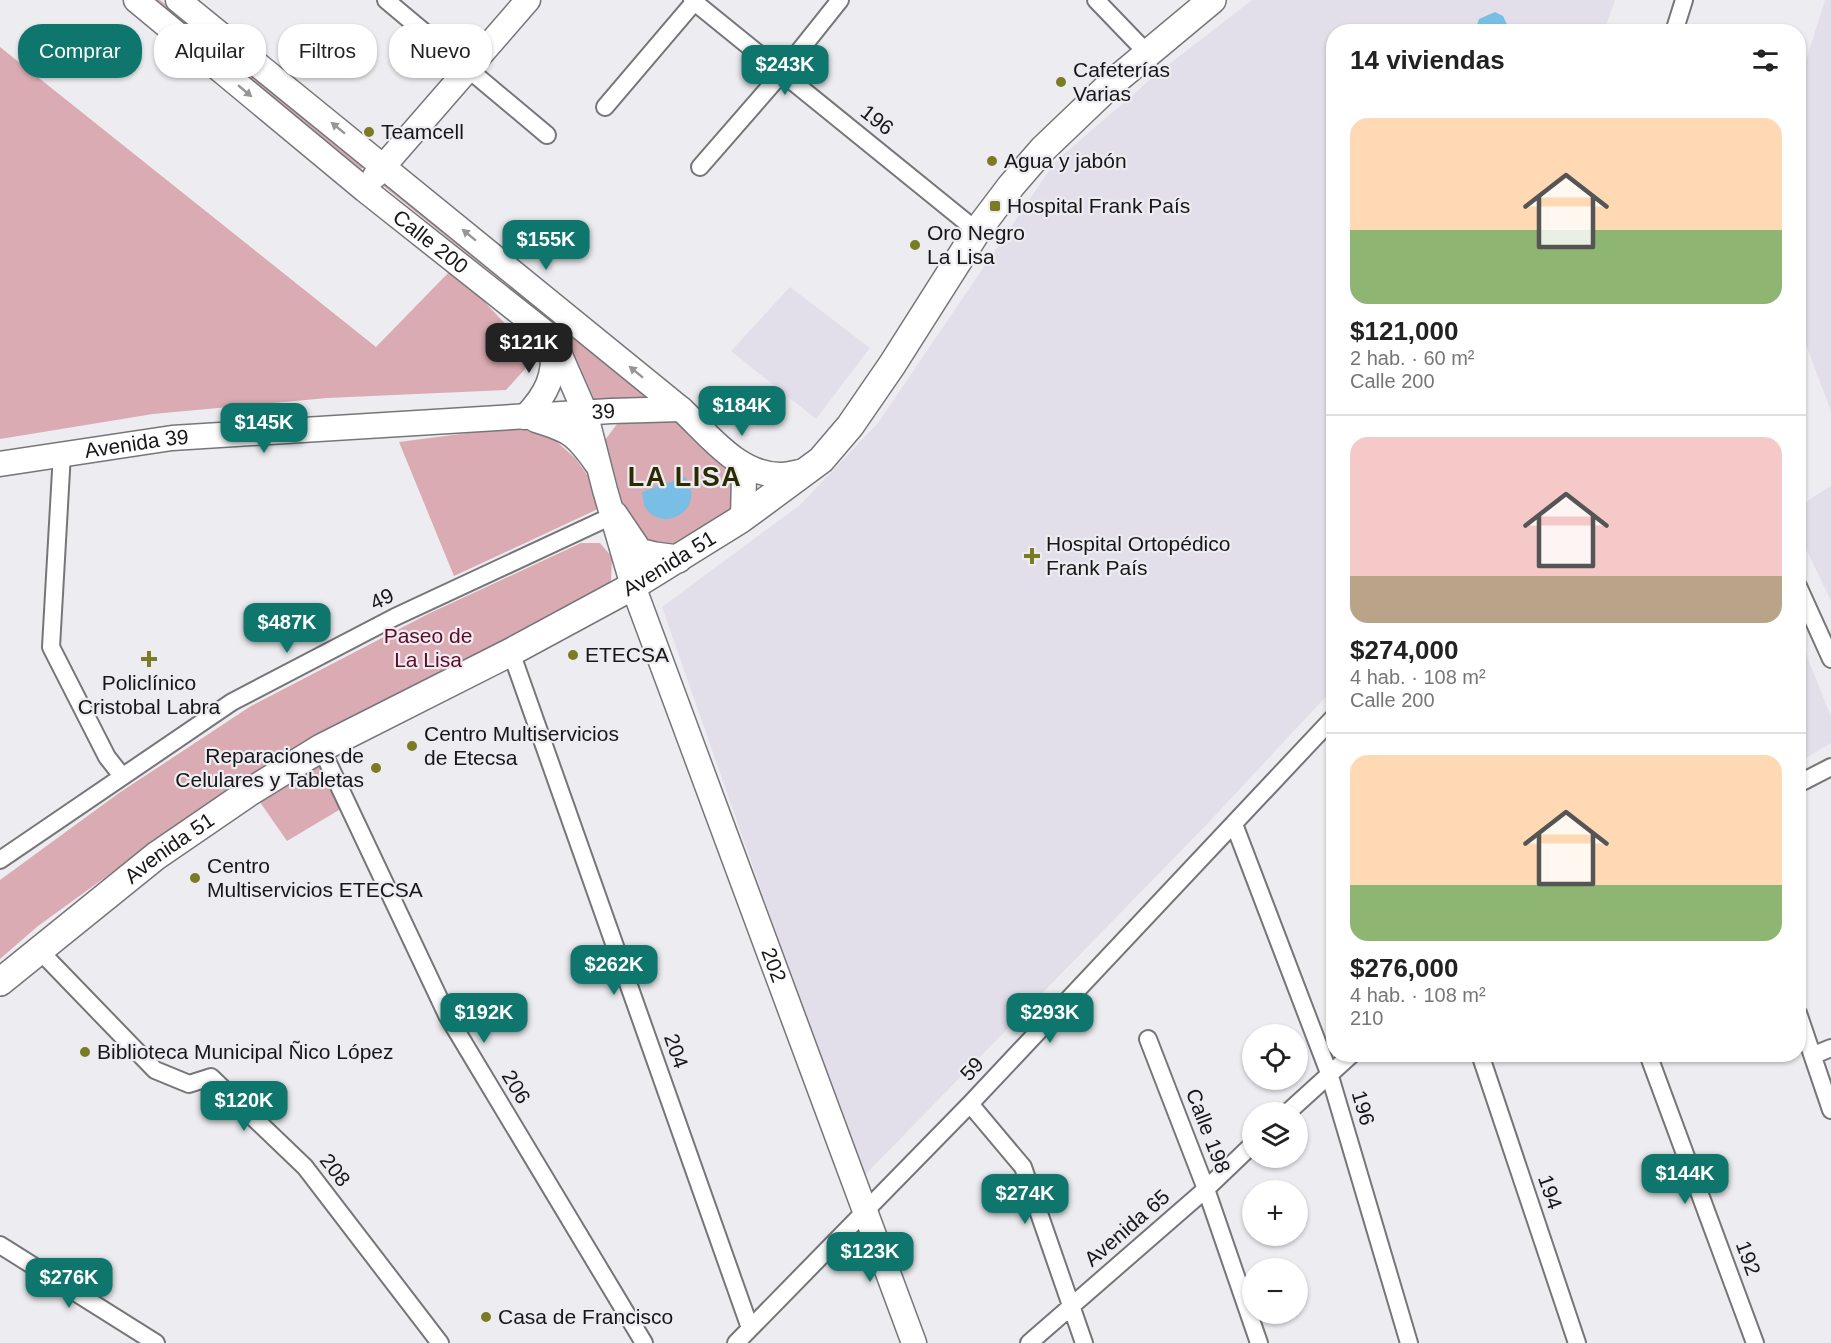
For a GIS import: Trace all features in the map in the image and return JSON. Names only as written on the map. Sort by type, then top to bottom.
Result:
[{"type":"main road","name":"Calle 200","points":[[136,0],[365,190],[553,339],[585,412],[633,586]]},
{"type":"main road","name":"Calle 200","points":[[178,0],[681,409],[740,464],[762,472],[782,475],[805,471]]},
{"type":"main road","points":[[492,42],[528,0]]},
{"type":"main road","name":"Avenida 51","points":[[0,982],[156,856],[248,793],[321,748],[511,652],[633,586],[743,518],[821,460],[850,426],[892,365],[977,231],[1011,186],[1043,149],[1147,53],[1212,0]]},
{"type":"main road","points":[[365,190],[383,165],[461,78]]},
{"type":"main road","points":[[553,339],[555,366],[537,405],[525,417],[564,429],[583,444],[600,469]]},
{"type":"main road","name":"39","points":[[525,417],[585,412],[681,409]]},
{"type":"main road","name":"Avenida 39","points":[[0,464],[172,438],[525,417]]},
{"type":"main road","points":[[740,464],[744,477],[743,518]]},
{"type":"main road","points":[[614,515],[639,552],[678,559]]},
{"type":"main road","name":"202","points":[[633,586],[914,1343]]},
{"type":"street","points":[[386,0],[415,24]]},
{"type":"street","points":[[700,167],[781,74],[840,0]]},
{"type":"street","points":[[1096,0],[1147,53]]},
{"type":"street","points":[[1676,24],[1684,0]]},
{"type":"street","points":[[605,107],[694,1]]},
{"type":"street","name":"196","points":[[694,1],[977,231]]},
{"type":"street","points":[[480,78],[546,135]]},
{"type":"street","points":[[62,453],[51,647],[108,757],[122,776]]},
{"type":"street","name":"49","points":[[0,860],[232,702],[395,617],[614,515]]},
{"type":"street","points":[[1806,604],[1831,659]]},
{"type":"street","name":"204","points":[[511,652],[750,1328]]},
{"type":"street","name":"59","points":[[736,1343],[970,1104],[1326,726]]},
{"type":"street","name":"206","points":[[321,748],[447,1015],[644,1343]]},
{"type":"street","points":[[1806,780],[1831,767]]},
{"type":"street","name":"196","points":[[1234,824],[1329,1073],[1408,1343]]},
{"type":"street","name":"208","points":[[38,949],[155,1070],[189,1084],[211,1077],[305,1167],[438,1342]]},
{"type":"street","points":[[1806,1034],[1831,1110]]},
{"type":"street","name":"Calle 198","points":[[1148,1038],[1206,1189],[1259,1343]]},
{"type":"street","points":[[1814,1055],[1831,1048]]},
{"type":"street","points":[[1299,1102],[1342,1062]]},
{"type":"street","name":"194","points":[[1483,1062],[1577,1343]]},
{"type":"street","name":"192","points":[[1651,1062],[1755,1343]]},
{"type":"street","points":[[970,1104],[1023,1167],[1084,1343]]},
{"type":"street","name":"Avenida 65","points":[[1029,1343],[1206,1189],[1242,1155]]},
{"type":"street","points":[[0,1245],[156,1343]]},
{"type":"shaded area","name":"Hospital Ortopédico Frank País","points":[[1252,0],[1615,0],[1606,24],[1326,24],[1326,697],[1210,821],[862,1178],[662,607],[800,505],[878,423],[1055,162],[1159,72]]},
{"type":"shaded area","points":[[1825,0],[1831,0],[1831,411],[1806,345],[1806,61]]},
{"type":"shaded area","points":[[790,287],[870,348],[816,419],[731,351]]},
{"type":"shaded area","points":[[1831,486],[1831,601],[1806,549],[1806,502]]},
{"type":"shaded area","points":[[1806,654],[1831,717],[1831,743],[1806,758]]},
{"type":"green space","points":[[153,0],[160,0],[190,24],[183,24]]},
{"type":"green space","points":[[0,47],[18,61],[18,78],[39,78],[376,347],[453,268],[536,357],[506,390],[327,398],[153,414],[0,439]]},
{"type":"green space","points":[[249,78],[256,78],[365,166],[361,169]]},
{"type":"green space","points":[[384,181],[662,403],[596,403],[568,339],[536,309],[381,184]]},
{"type":"green space","points":[[671,419],[730,460],[734,502],[727,513],[670,546],[654,547],[630,529],[605,440],[620,420]]},
{"type":"green space","points":[[522,426],[556,441],[575,458],[593,483],[598,509],[454,576],[399,442]]},
{"type":"green space","name":"Paseo de La Lisa","points":[[581,543],[600,543],[612,557],[611,583],[598,595],[147,847],[38,926],[0,959],[0,880],[119,793],[251,706],[428,614]]},
{"type":"green space","points":[[319,761],[344,807],[287,841],[255,795]]},
{"type":"water","points":[[1495,12],[1503,16],[1507,24],[1477,24],[1479,19]]},
{"type":"water","points":[[685,477],[690,485],[691,500],[682,514],[666,519],[651,514],[644,505],[642,492]]},
{"type":"place","name":"Cafeterías Varias","points":[[1061,82]]},
{"type":"place","name":"Teamcell","points":[[369,132]]},
{"type":"place","name":"Agua y jabón","points":[[992,161]]},
{"type":"place","name":"Hospital Frank País","points":[[995,206]]},
{"type":"place","name":"Oro Negro La Lisa","points":[[915,245]]},
{"type":"place","name":"Hospital Ortopédico Frank País","points":[[1032,556]]},
{"type":"place","name":"ETECSA","points":[[573,655]]},
{"type":"place","name":"Policlínico Cristobal Labra","points":[[149,659]]},
{"type":"place","name":"Centro Multiservicios de Etecsa","points":[[412,746]]},
{"type":"place","name":"Reparaciones de Celulares y Tabletas","points":[[376,768]]},
{"type":"place","name":"Centro Multiservicios ETECSA","points":[[195,878]]},
{"type":"place","name":"Biblioteca Municipal Ñico López","points":[[85,1052]]},
{"type":"place","name":"Casa de Francisco","points":[[486,1317]]},
{"type":"district","name":"LA LISA","points":[[685,477]]}]
